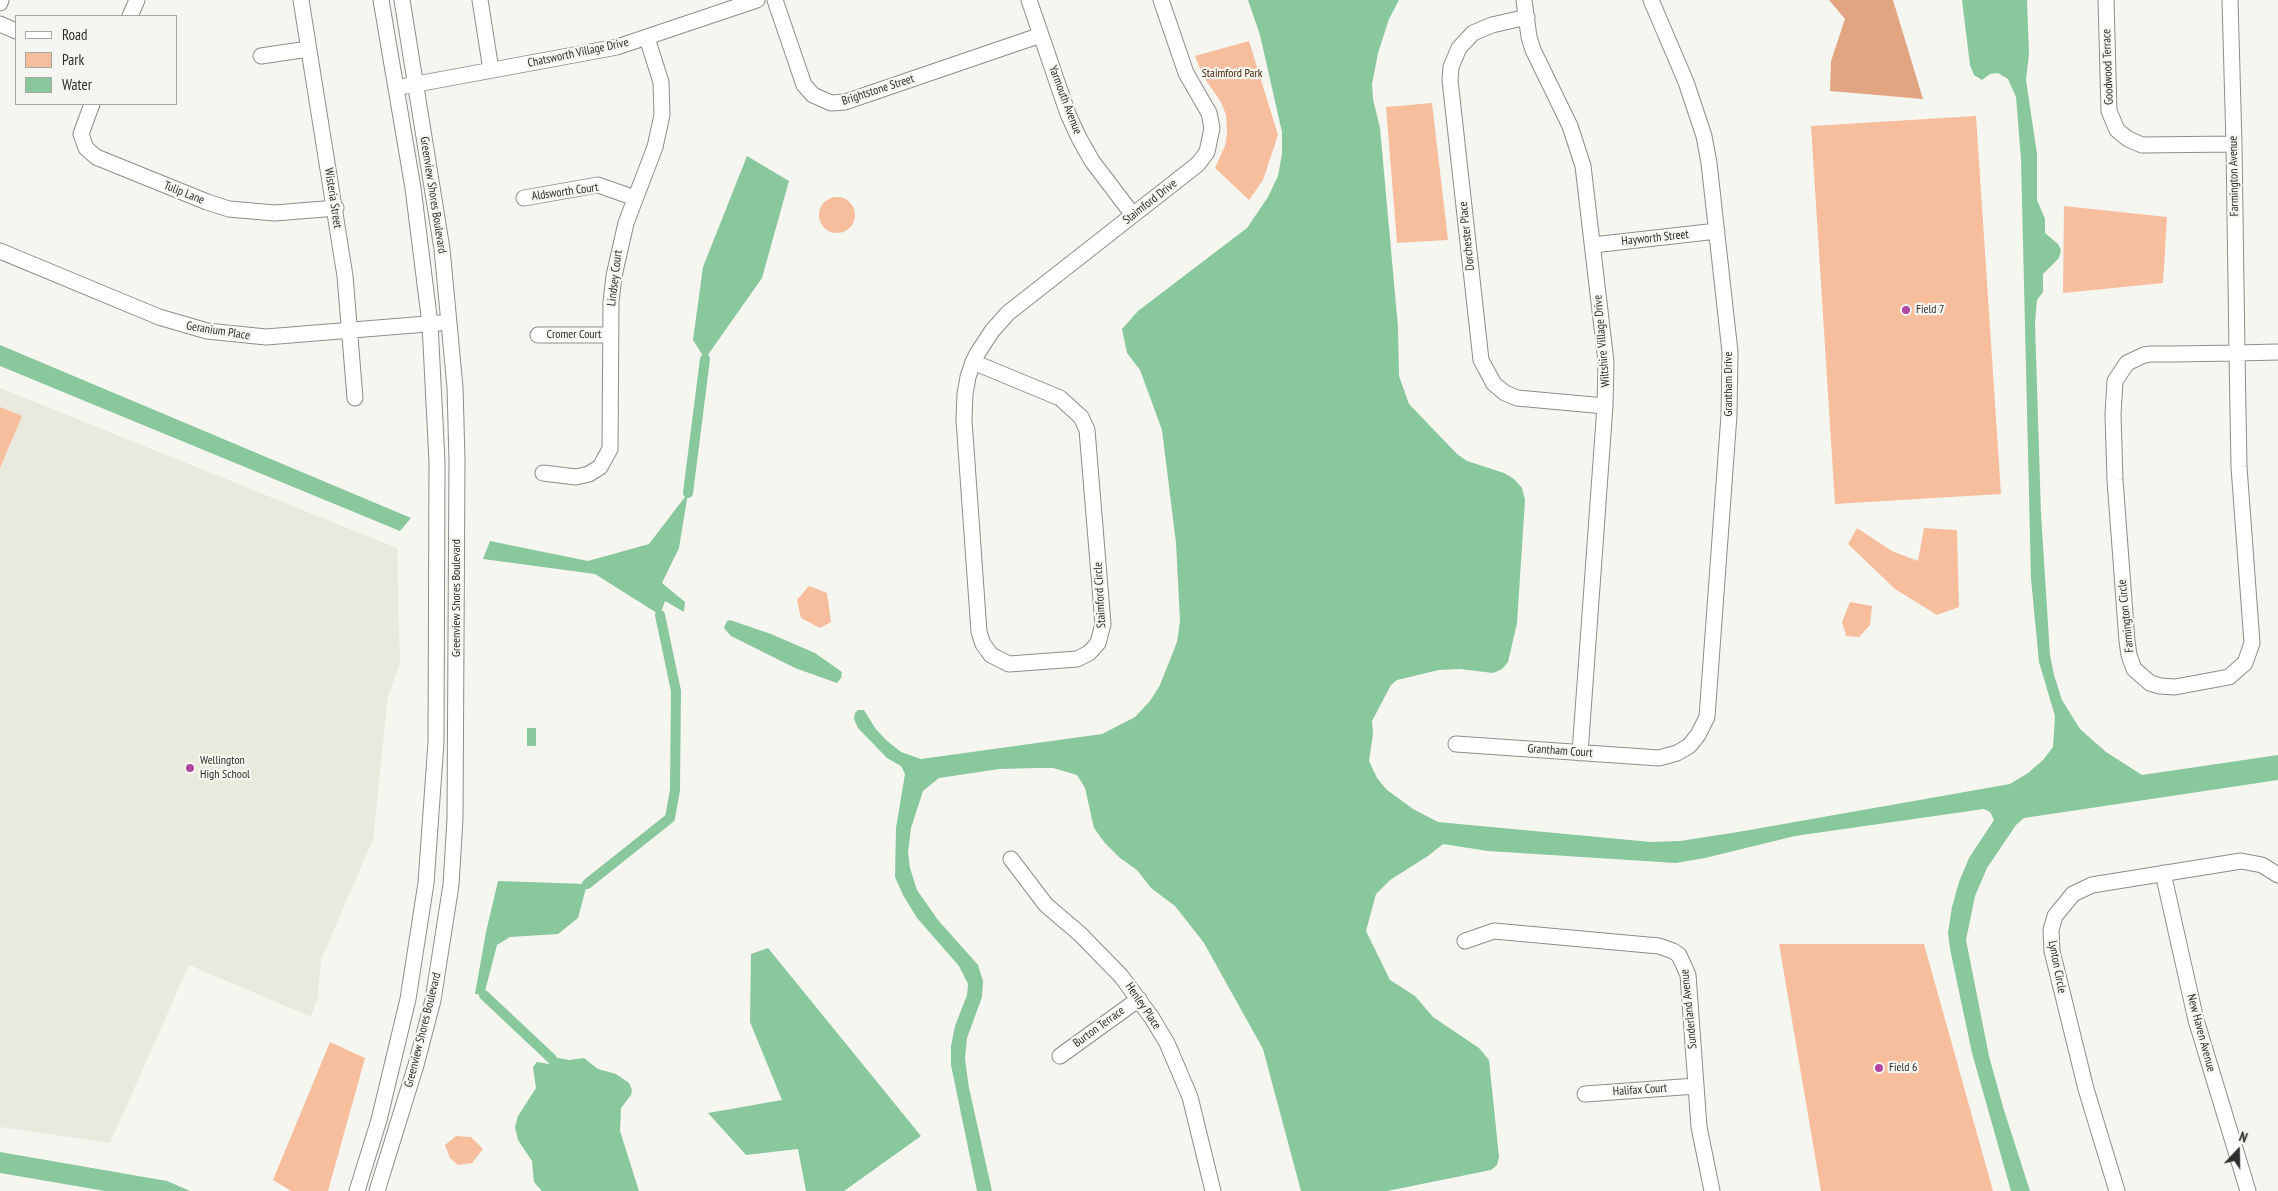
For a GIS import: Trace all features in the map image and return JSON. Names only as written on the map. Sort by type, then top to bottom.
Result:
[{"type":"street","points":[[130,15],[137,0]]},
{"type":"street","name":"Wisteria Street","points":[[301,0],[336,208],[351,331],[356,398]]},
{"type":"street","name":"Greenview Shores Boulevard","points":[[357,1191],[394,1064],[418,941],[432,818],[436,684],[437,462],[430,324],[413,188],[381,0]]},
{"type":"street","name":"Greenview Shores Boulevard","points":[[377,1191],[423,1040],[433,1000],[442,953],[451,885],[455,819],[457,460],[450,321],[433,184],[402,0]]},
{"type":"street","points":[[480,0],[491,70]]},
{"type":"street","name":"Chatsworth Village Drive","points":[[395,88],[587,53],[646,38],[757,0]]},
{"type":"street","name":"Brightstone Street","points":[[774,0],[804,85],[813,95],[831,103],[854,99],[1041,35]]},
{"type":"street","name":"Yarmouth Avenue","points":[[1029,0],[1079,138],[1092,161],[1133,215]]},
{"type":"street","name":"Staimford Drive","points":[[974,362],[986,339],[1008,313],[1198,164],[1207,152],[1212,136],[1209,113],[1186,73],[1161,0]]},
{"type":"street","name":"Wiltshire Village Drive","points":[[1524,0],[1529,37],[1533,50],[1544,67],[1578,150],[1586,182],[1606,362],[1605,406],[1580,753]]},
{"type":"street","name":"Grantham Drive","points":[[1651,0],[1686,82],[1698,116],[1709,163],[1730,352],[1731,384],[1708,709],[1705,723],[1694,741],[1682,751],[1664,757]]},
{"type":"street","name":"Goodwood Terrace","points":[[2106,0],[2109,111],[2118,130],[2128,140],[2142,145],[2234,144]]},
{"type":"street","name":"Farmington Avenue","points":[[2230,0],[2237,353]]},
{"type":"street","name":"Dorchester Place","points":[[1527,17],[1485,27],[1473,33],[1459,48],[1451,67],[1450,80],[1481,360],[1494,384],[1504,393],[1517,398],[1605,406]]},
{"type":"street","points":[[0,24],[15,31]]},
{"type":"street","name":"Lindsey Court","points":[[543,473],[582,476],[600,466],[607,456],[610,442],[611,335],[614,276],[618,249],[655,147],[662,115],[661,82],[646,38]]},
{"type":"street","points":[[261,56],[308,49]]},
{"type":"street","name":"Tulip Lane","points":[[92,105],[82,134],[86,148],[96,156],[207,202],[229,209],[275,213],[336,208]]},
{"type":"street","name":"Aldsworth Court","points":[[524,198],[598,185],[635,198]]},
{"type":"street","name":"Hayworth Street","points":[[1593,245],[1717,231]]},
{"type":"street","name":"Geranium Place","points":[[0,251],[159,317],[207,331],[266,337],[450,321]]},
{"type":"street","name":"Cromer Court","points":[[538,335],[611,335]]},
{"type":"street","name":"Farmington Circle","points":[[2237,353],[2239,467],[2251,650],[2240,668],[2229,677],[2174,687],[2160,686],[2150,683],[2138,674],[2129,655],[2117,508],[2114,388],[2122,368],[2144,355],[2278,352]]},
{"type":"street","name":"Staimford Circle","points":[[974,362],[1060,398],[1081,417],[1087,430],[1103,624],[1098,644],[1089,653],[1077,659],[1009,664],[991,655],[982,644],[979,632],[964,420],[965,394],[974,362]]},
{"type":"street","points":[[436,684],[456,684]]},
{"type":"street","name":"Grantham Court","points":[[1456,744],[1664,757]]},
{"type":"street","name":"Henley Place","points":[[1010,859],[1046,905],[1102,954],[1139,999],[1167,1043],[1190,1097],[1213,1191]]},
{"type":"street","name":"Lynton Circle","points":[[2117,1191],[2077,1052],[2052,951],[2051,930],[2059,910],[2067,899],[2092,885],[2163,873],[2241,861],[2262,865],[2278,874]]},
{"type":"street","name":"New Haven Avenue","points":[[2163,873],[2196,1020],[2248,1191]]},
{"type":"street","name":"Sunderland Avenue","points":[[1465,941],[1494,931],[1659,946],[1673,951],[1683,961],[1688,975],[1699,1127],[1712,1191]]},
{"type":"street","name":"Burton Terrace","points":[[1060,1056],[1139,999]]},
{"type":"street","name":"Halifax Court","points":[[1585,1094],[1696,1086]]},
{"type":"shaded area","points":[[1829,0],[1893,0],[1923,99],[1830,91],[1831,61],[1845,19]]},
{"type":"shaded area","name":"Wellington High School","points":[[0,388],[397,548],[400,663],[388,696],[373,840],[321,959],[318,997],[311,1017],[189,965],[110,1143],[0,1127]]},
{"type":"green space","name":"Staimford Park","points":[[1249,41],[1278,135],[1263,180],[1249,200],[1215,168],[1225,146],[1227,133],[1226,115],[1221,102],[1203,76],[1195,56]]},
{"type":"green space","points":[[1432,103],[1448,240],[1397,243],[1386,107]]},
{"type":"green space","name":"Field 7","points":[[1976,116],[2001,494],[1835,504],[1811,126]]},
{"type":"green space","points":[[837,197],[844,198],[850,202],[854,208],[854,222],[850,228],[844,232],[837,233],[830,232],[824,228],[820,222],[819,215],[820,208],[824,202],[830,198]]},
{"type":"green space","points":[[2064,206],[2167,217],[2163,283],[2063,293]]},
{"type":"green space","points":[[0,407],[22,416],[0,468]]},
{"type":"green space","points":[[1857,528],[1892,551],[1918,561],[1924,528],[1957,530],[1959,607],[1937,615],[1895,589],[1848,544]]},
{"type":"green space","points":[[809,586],[827,593],[831,622],[820,628],[801,618],[797,600]]},
{"type":"green space","points":[[1850,602],[1872,606],[1870,625],[1859,637],[1846,636],[1842,622]]},
{"type":"green space","name":"Field 6","points":[[1779,944],[1924,944],[1993,1191],[1821,1191]]},
{"type":"green space","points":[[330,1042],[365,1058],[328,1191],[291,1191],[273,1180]]},
{"type":"green space","points":[[456,1136],[471,1137],[483,1149],[472,1163],[458,1165],[450,1158],[445,1145]]},
{"type":"water","points":[[1248,0],[1399,0],[1389,19],[1378,53],[1372,84],[1373,99],[1380,128],[1398,327],[1399,376],[1409,404],[1457,454],[1467,461],[1504,473],[1514,479],[1522,488],[1525,500],[1517,623],[1508,662],[1502,669],[1493,673],[1460,669],[1439,670],[1397,680],[1391,685],[1372,721],[1373,734],[1369,761],[1377,778],[1387,790],[1413,809],[1438,822],[1651,842],[1680,841],[1738,832],[2010,784],[2028,773],[2043,760],[2053,747],[2055,716],[2039,662],[2031,579],[2021,159],[2016,97],[2008,79],[1998,73],[1990,74],[1982,80],[1974,75],[1970,65],[1962,0],[2027,0],[2029,54],[2026,80],[2037,154],[2037,200],[2045,219],[2045,233],[2058,244],[2061,250],[2059,258],[2043,274],[2043,292],[2037,300],[2035,323],[2041,514],[2050,655],[2062,700],[2080,729],[2106,752],[2142,775],[2278,755],[2278,780],[2024,818],[2016,825],[1987,868],[1975,896],[1966,940],[1989,1056],[2030,1191],[2011,1191],[1972,1053],[1948,933],[1952,907],[1959,882],[1969,858],[1994,820],[1990,812],[1984,809],[1795,836],[1705,858],[1676,863],[1488,851],[1443,844],[1390,880],[1376,894],[1366,931],[1390,980],[1415,996],[1433,1017],[1479,1048],[1489,1060],[1499,1157],[1497,1165],[1491,1170],[1387,1191],[1301,1191],[1263,1049],[1204,943],[1175,906],[1151,888],[1137,870],[1120,858],[1104,842],[1094,828],[1085,788],[1077,775],[1053,768],[1037,768],[999,769],[939,778],[923,791],[911,828],[908,853],[910,868],[917,890],[938,920],[978,965],[983,981],[982,997],[967,1038],[965,1059],[969,1088],[992,1191],[977,1191],[951,1065],[951,1046],[955,1026],[967,995],[968,984],[959,966],[917,918],[895,877],[896,828],[905,774],[901,766],[887,758],[858,728],[854,719],[855,713],[858,710],[864,710],[875,728],[886,740],[901,752],[921,759],[1102,734],[1135,717],[1150,701],[1160,685],[1177,642],[1180,621],[1176,543],[1162,430],[1140,370],[1127,353],[1122,329],[1138,311],[1247,228],[1268,197],[1278,176],[1282,154],[1282,132],[1260,35]]},
{"type":"water","points":[[747,156],[789,181],[762,278],[705,359],[693,340],[703,267]]},
{"type":"water","points":[[0,345],[411,518],[400,531],[0,366]]},
{"type":"water","points":[[688,493],[679,548],[662,583],[685,602],[684,612],[665,601],[660,615],[595,574],[483,559],[490,541],[588,561],[649,544]]},
{"type":"water","points":[[730,620],[771,634],[815,653],[842,672],[841,678],[837,683],[795,668],[731,636],[724,628],[727,621]]},
{"type":"water","points":[[527,728],[536,728],[536,746],[527,746]]},
{"type":"water","points":[[498,881],[587,884],[578,918],[558,934],[510,937],[497,945],[484,995],[475,994],[486,932]]},
{"type":"water","points":[[768,948],[921,1136],[844,1191],[806,1191],[798,1149],[746,1155],[708,1113],[782,1100],[750,1022],[751,954]]},
{"type":"water","points":[[553,1057],[569,1060],[584,1058],[598,1069],[616,1074],[629,1083],[632,1090],[631,1095],[621,1108],[620,1131],[639,1191],[542,1191],[534,1182],[532,1161],[518,1140],[515,1127],[518,1116],[536,1088],[533,1067],[537,1062],[549,1064]]},
{"type":"water","points":[[0,1152],[167,1181],[190,1191],[105,1191],[0,1173]]},
{"type":"waterway","points":[[688,493],[705,359]]},
{"type":"waterway","points":[[587,884],[670,818],[675,790],[676,691],[660,615]]},
{"type":"waterway","points":[[484,995],[552,1059]]},
{"type":"place","name":"Field 7","points":[[1906,310]]},
{"type":"place","name":"Wellington High School","points":[[190,768]]},
{"type":"place","name":"Field 6","points":[[1879,1068]]}]
